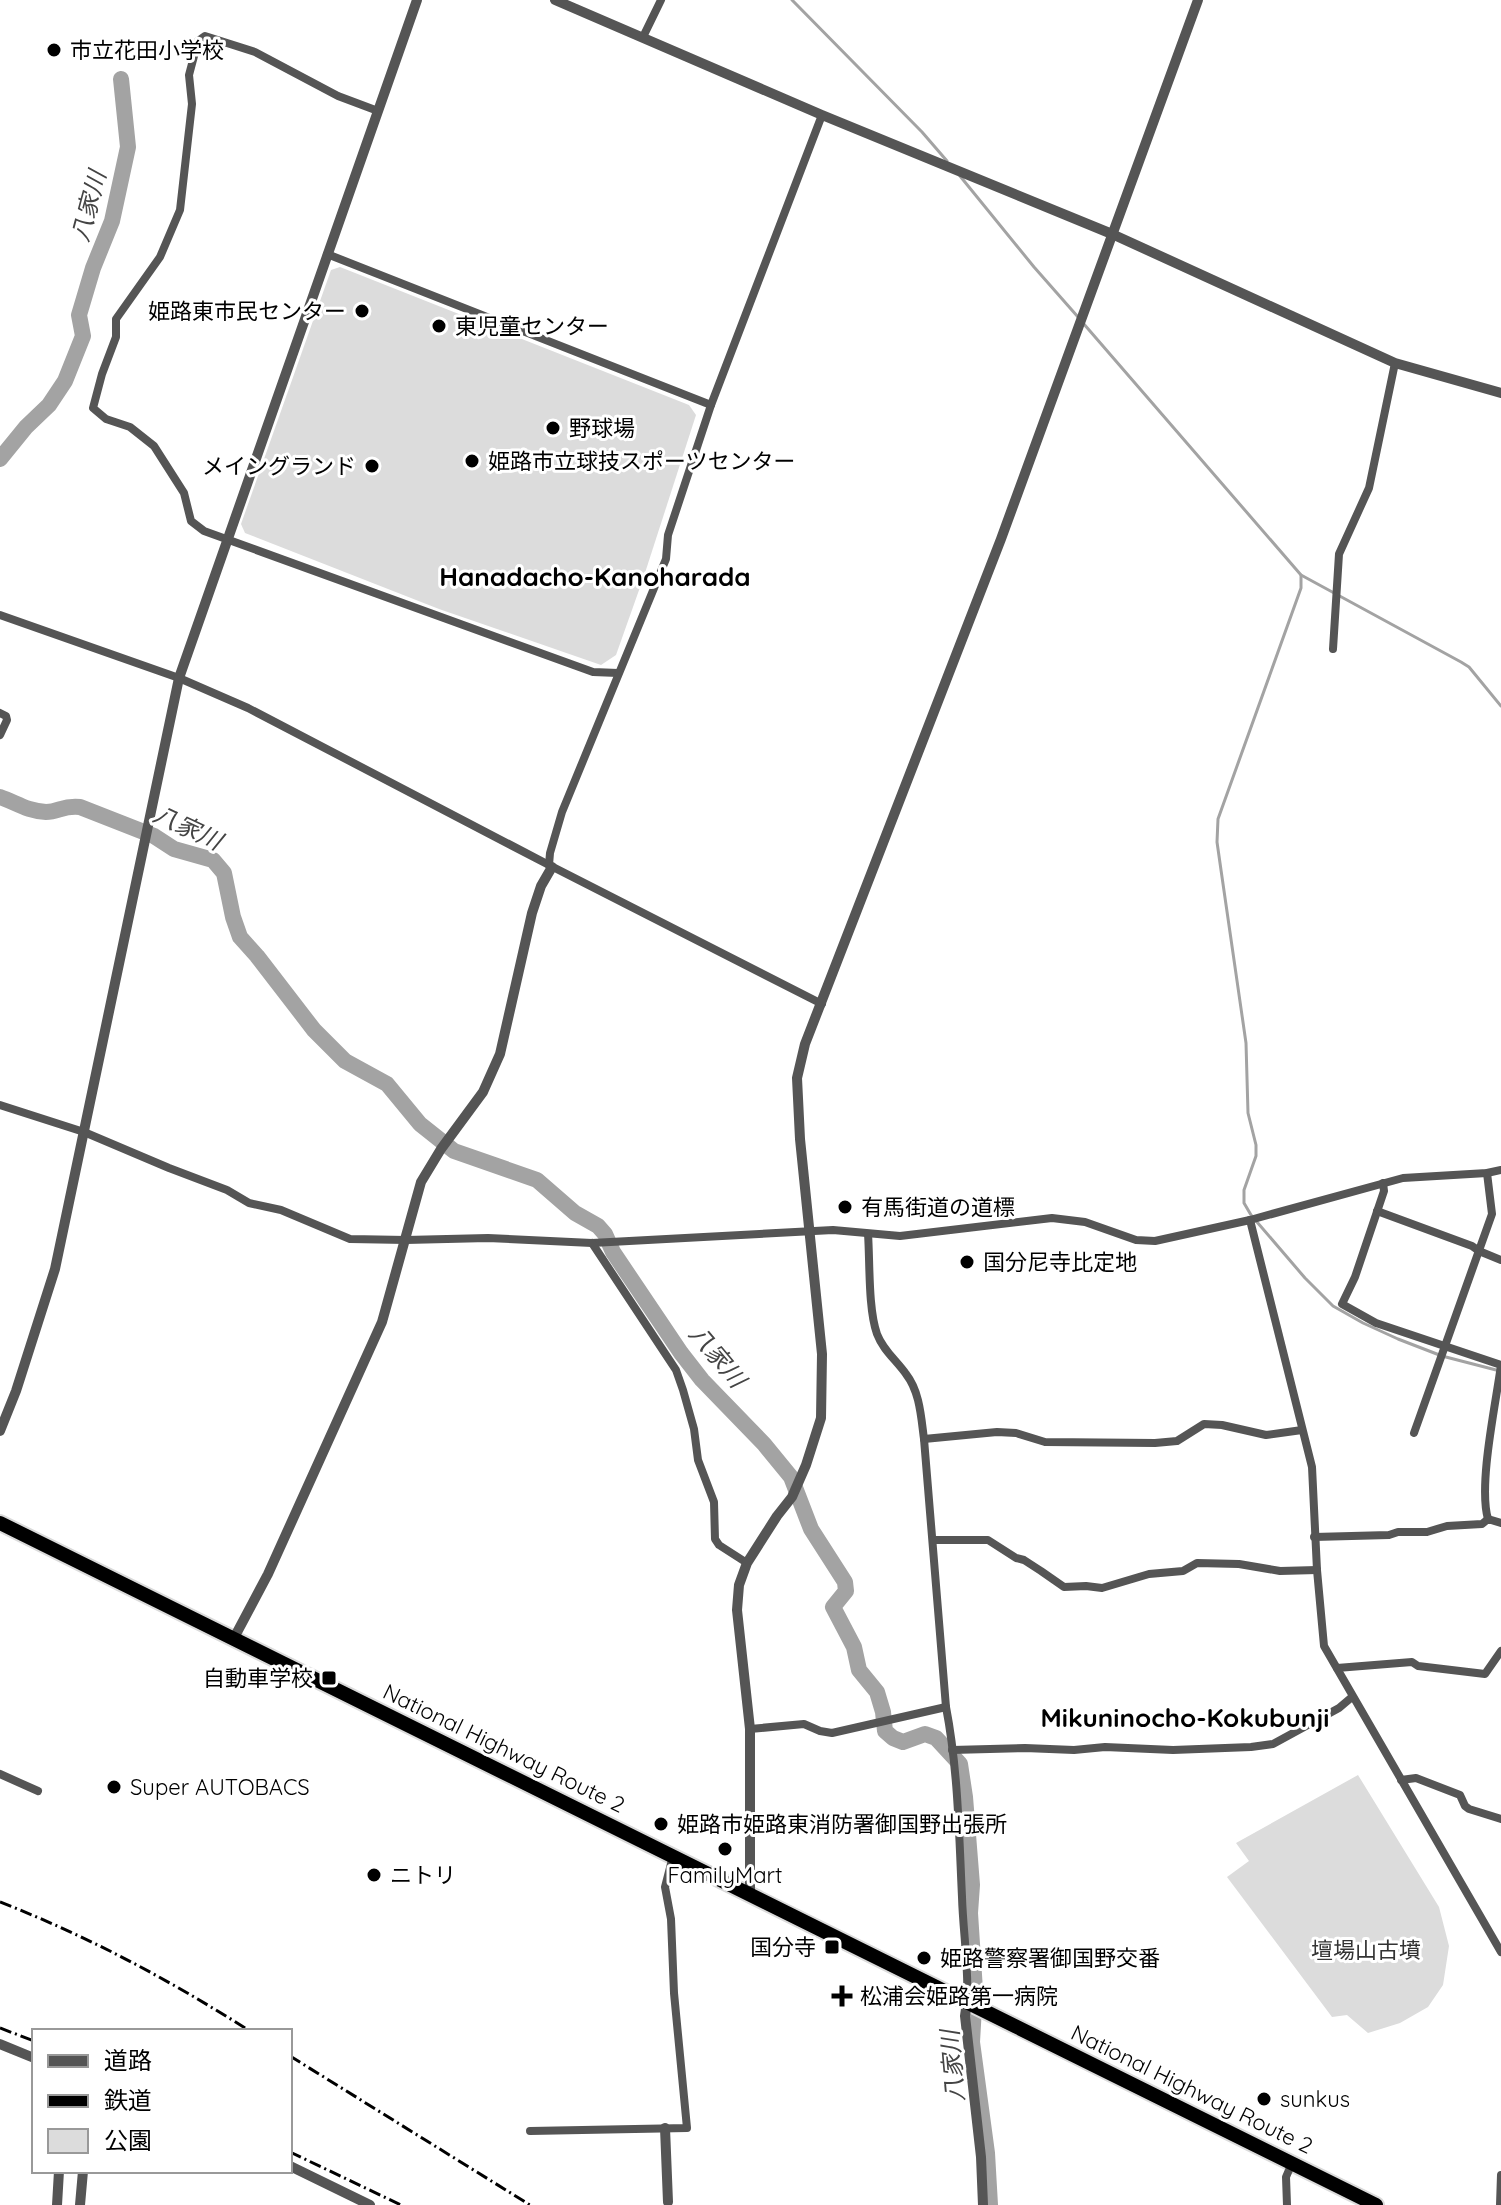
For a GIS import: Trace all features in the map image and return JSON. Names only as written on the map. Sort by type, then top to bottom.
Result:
[{"type":"highway","name":"National Highway Route 2","points":[[0,1523],[1376,2205]]},
{"type":"street","points":[[0,1431],[55,1269],[179,678],[417,0]]},
{"type":"street","points":[[555,0],[822,115],[1112,234],[1395,363],[1501,393]]},
{"type":"street","points":[[643,37],[661,0]]},
{"type":"street","points":[[750,1894],[750,1729],[737,1610],[739,1585],[747,1563],[792,1497],[821,1418],[822,1354],[800,1139],[797,1078],[805,1044],[1001,539],[1198,0]]},
{"type":"street","points":[[378,111],[338,96],[255,52],[205,36],[198,41],[189,75],[192,104],[180,210],[160,257],[116,319],[116,337],[93,408],[106,419],[130,427],[154,446],[184,493],[191,521],[204,531],[593,672],[618,673]]},
{"type":"street","points":[[234,1638],[268,1574],[382,1322],[421,1182],[483,1092],[500,1054],[532,913],[550,866],[550,853],[562,812],[666,559],[668,535],[711,405],[822,115]]},
{"type":"street","points":[[327,254],[711,405]]},
{"type":"street","points":[[1333,649],[1339,554],[1369,488],[1395,363]]},
{"type":"street","points":[[0,615],[179,678],[248,708],[822,1004]]},
{"type":"street","points":[[0,713],[7,720],[0,735]]},
{"type":"street","points":[[0,1105],[84,1132],[227,1190],[249,1203],[281,1210],[350,1239],[488,1238],[592,1243],[810,1230],[900,1236],[1052,1218],[1085,1222],[1136,1240],[1155,1241],[1250,1220],[1403,1178],[1501,1170]]},
{"type":"street","points":[[1414,1433],[1492,1214],[1487,1173]]},
{"type":"street","points":[[1383,1183],[1384,1191],[1355,1277],[1342,1304],[1376,1323],[1501,1365],[1486,1474],[1488,1519]]},
{"type":"street","points":[[1377,1211],[1501,1260]]},
{"type":"street","points":[[1250,1220],[1312,1467],[1314,1537],[1324,1646],[1501,1952]]},
{"type":"street","points":[[868,1234],[877,1335],[891,1358],[908,1375],[919,1403],[924,1439],[952,1750],[968,1981],[965,2016],[981,2157],[983,2205]]},
{"type":"street","points":[[592,1243],[676,1370],[694,1429],[698,1460],[714,1502],[715,1539],[747,1563]]},
{"type":"street","points":[[924,1439],[997,1432],[1016,1433],[1045,1442],[1155,1443],[1177,1441],[1204,1424],[1266,1435],[1302,1430]]},
{"type":"street","points":[[1488,1519],[1501,1523]]},
{"type":"street","points":[[1314,1537],[1427,1532],[1447,1526],[1482,1524],[1488,1519]]},
{"type":"street","points":[[933,1540],[988,1540],[1064,1587],[1102,1588],[1149,1574],[1183,1571],[1197,1563],[1239,1564],[1280,1571],[1317,1570]]},
{"type":"street","points":[[1337,1668],[1412,1662],[1418,1666],[1485,1674],[1501,1651]]},
{"type":"street","points":[[952,1750],[1105,1747],[1173,1750],[1262,1746],[1273,1744],[1339,1708],[1352,1697]]},
{"type":"street","points":[[750,1729],[804,1724],[832,1733],[946,1707]]},
{"type":"street","points":[[0,1774],[38,1791]]},
{"type":"street","points":[[1401,1780],[1416,1778],[1460,1795],[1469,1809],[1501,1819]]},
{"type":"street","points":[[530,2131],[687,2128],[674,1993],[671,1919],[665,1887],[673,1856]]},
{"type":"street","points":[[0,2044],[32,2057]]},
{"type":"street","points":[[665,2128],[668,2202]]},
{"type":"street","points":[[1287,2205],[1286,2177],[1292,2163]]},
{"type":"street","points":[[292,2167],[370,2205]]},
{"type":"street","points":[[57,2205],[59,2173]]},
{"type":"street","points":[[80,2205],[83,2173]]},
{"type":"street","points":[[1500,2205],[1501,2175]]},
{"type":"green space","name":"姫路市立球技スポーツセンター","points":[[340,267],[689,405],[696,415],[616,655],[601,665],[439,609],[245,533],[241,524],[331,270]]},
{"type":"green space","name":"壇場山古墳","points":[[1358,1775],[1439,1907],[1449,1946],[1443,1985],[1428,2007],[1400,2023],[1368,2033],[1347,2015],[1332,2017],[1227,1877],[1249,1861],[1236,1843]]},
{"type":"waterway","points":[[792,0],[947,161]]},
{"type":"waterway","name":"八家川","points":[[0,459],[49,405],[65,381],[83,336],[79,315],[112,221],[128,147],[121,79]]},
{"type":"waterway","points":[[960,176],[1078,317]]},
{"type":"waterway","points":[[1083,323],[1301,575],[1469,667],[1501,706]]},
{"type":"waterway","points":[[1301,575],[1301,588],[1218,819],[1217,842],[1246,1043],[1248,1113],[1256,1145],[1256,1156],[1244,1190],[1244,1203],[1305,1278],[1333,1306],[1398,1339],[1442,1356],[1500,1371]]},
{"type":"waterway","name":"八家川","points":[[0,797],[39,811],[80,807],[154,836],[174,849],[213,860],[224,873],[240,937],[314,1030],[345,1061],[387,1084],[420,1124],[454,1151],[537,1180],[575,1213],[598,1226],[681,1353],[791,1477],[811,1529],[845,1582],[846,1591],[833,1607],[854,1647],[859,1670],[877,1692],[885,1731],[903,1742],[925,1734],[936,1738],[960,1764],[972,1885],[970,1913],[975,1990],[972,2042],[987,2153],[990,2205]]},
{"type":"railway","points":[[0,1902],[128,1960],[247,2029]]},
{"type":"railway","points":[[0,2028],[32,2040]]},
{"type":"railway","points":[[292,2057],[530,2205]]},
{"type":"railway","points":[[292,2153],[401,2205]]},
{"type":"place","name":"市立花田小学校","points":[[54,50]]},
{"type":"place","name":"姫路東市民センター","points":[[362,311]]},
{"type":"place","name":"東児童センター","points":[[439,326]]},
{"type":"place","name":"野球場","points":[[553,428]]},
{"type":"place","name":"姫路市立球技スポーツセンター","points":[[472,461]]},
{"type":"place","name":"メイングランド","points":[[372,466]]},
{"type":"place","name":"有馬街道の道標","points":[[845,1207]]},
{"type":"place","name":"国分尼寺比定地","points":[[967,1262]]},
{"type":"place","name":"自動車学校","points":[[329,1678]]},
{"type":"place","name":"Super AUTOBACS","points":[[114,1787]]},
{"type":"place","name":"姫路市姫路東消防署御国野出張所","points":[[661,1824]]},
{"type":"place","name":"FamilyMart","points":[[725,1849]]},
{"type":"place","name":"ニトリ","points":[[374,1875]]},
{"type":"place","name":"国分寺","points":[[832,1947]]},
{"type":"place","name":"姫路警察署御国野交番","points":[[924,1958]]},
{"type":"place","name":"松浦会姫路第一病院","points":[[842,1996]]},
{"type":"place","name":"sunkus","points":[[1264,2099]]},
{"type":"district","name":"Hanadacho-Kanoharada","points":[[595,576]]},
{"type":"district","name":"Mikuninocho-Kokubunji","points":[[1185,1717]]}]
